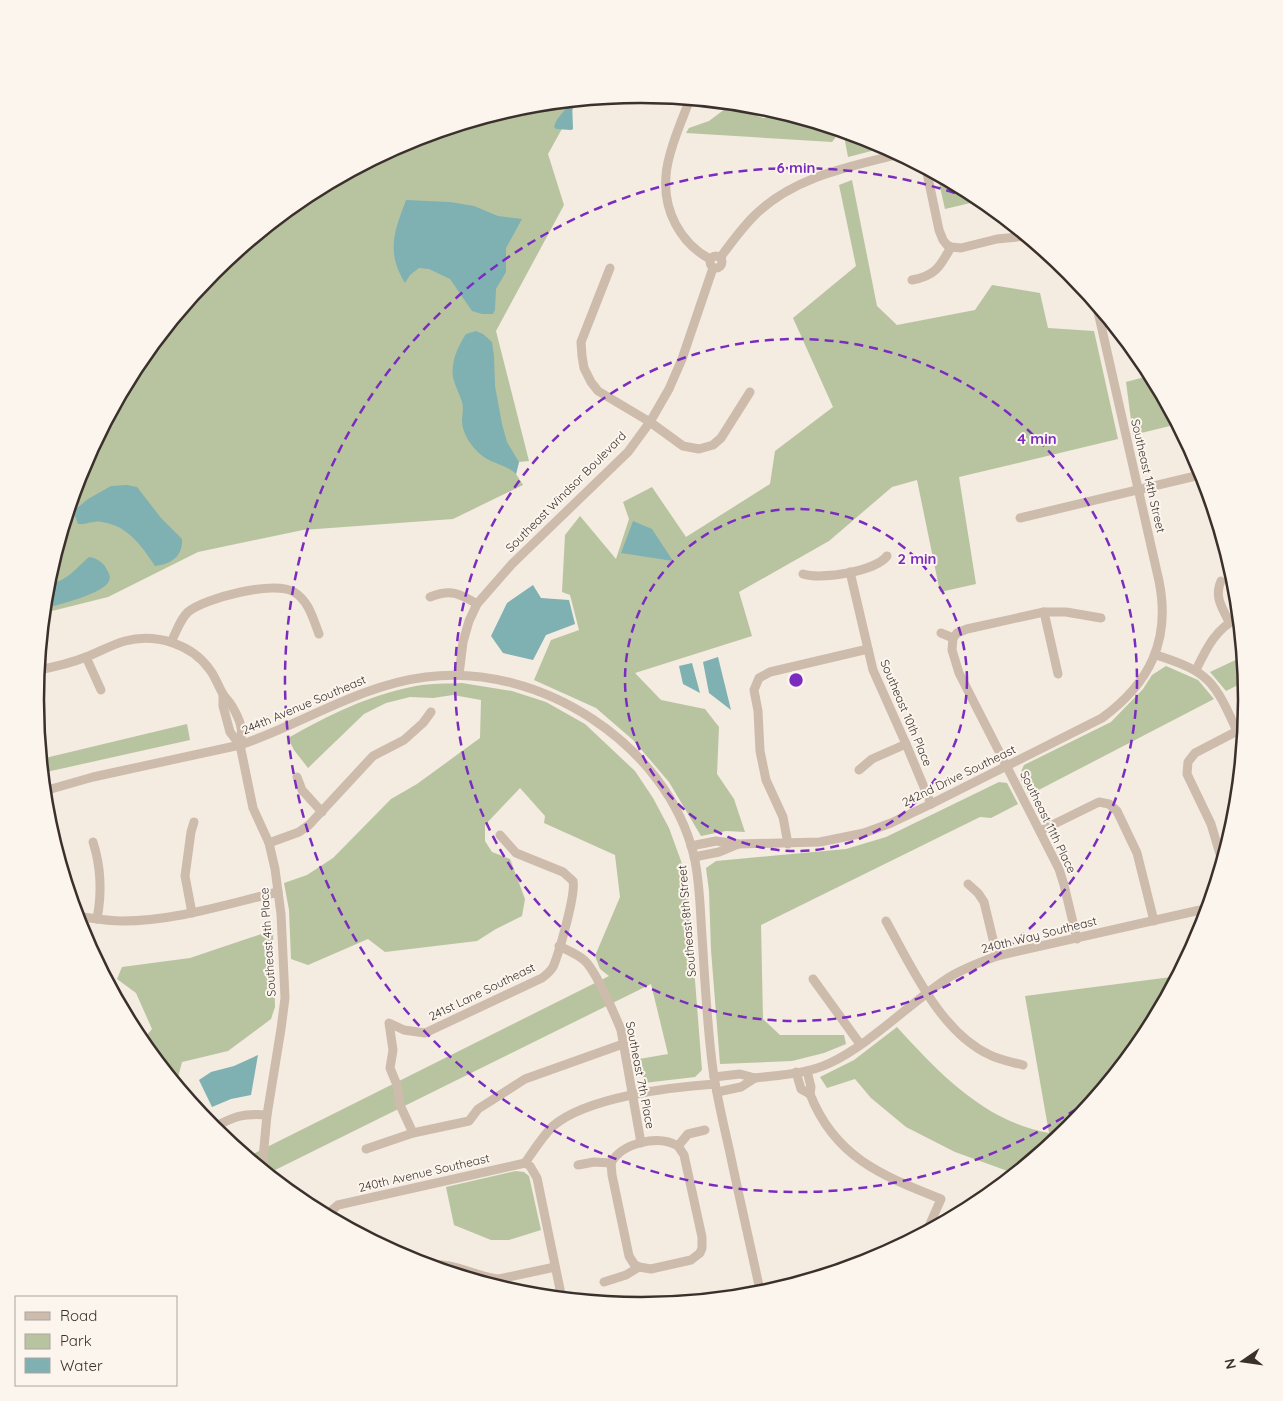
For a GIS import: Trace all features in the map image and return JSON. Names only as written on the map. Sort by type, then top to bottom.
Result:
[{"type":"street","points":[[688,105],[666,174],[668,206],[680,232],[690,244],[714,262]]},
{"type":"street","name":"Southeast Windsor Boulevard","points":[[459,675],[463,642],[469,621],[477,604],[512,564],[628,452],[650,422],[669,389],[675,374],[714,262],[742,228],[755,214],[805,181],[890,157]]},
{"type":"street","points":[[928,176],[939,230],[943,240],[951,247],[961,248],[997,239],[1018,237]]},
{"type":"street","points":[[912,280],[931,275],[939,267],[951,247]]},
{"type":"street","points":[[610,268],[582,342],[584,368],[598,391],[650,422],[683,446],[692,449],[705,448],[722,438],[750,392]]},
{"type":"street","name":"Southeast 14th Street","points":[[1099,316],[1161,593],[1163,624],[1156,656]]},
{"type":"street","points":[[1020,518],[1196,476]]},
{"type":"street","points":[[803,574],[818,577],[850,572],[879,564],[887,556]]},
{"type":"street","name":"Southeast 10th Place","points":[[850,572],[873,670],[931,804]]},
{"type":"street","points":[[1221,581],[1217,590],[1219,600],[1229,622]]},
{"type":"street","points":[[171,642],[186,614],[195,607],[214,599],[268,588],[282,588],[300,597],[311,612],[319,634]]},
{"type":"street","points":[[430,597],[452,592],[477,604]]},
{"type":"street","points":[[1044,612],[1058,674]]},
{"type":"street","points":[[941,634],[953,638],[967,628],[1044,612],[1066,612],[1101,618]]},
{"type":"street","points":[[1196,670],[1215,635],[1234,620]]},
{"type":"street","name":"Southeast 4th Place","points":[[45,668],[86,657],[125,641],[150,638],[171,642],[186,648],[205,663],[217,681],[223,696],[223,706],[230,732],[240,745],[253,808],[268,843],[278,892],[284,955],[284,998],[281,1030],[267,1115],[264,1164]]},
{"type":"street","name":"Southeast 11th Place","points":[[953,638],[952,650],[960,673],[1059,869],[1076,938]]},
{"type":"street","points":[[788,844],[784,816],[766,780],[762,767],[758,711],[754,690],[759,678],[770,672],[868,649]]},
{"type":"street","points":[[1156,656],[1196,670],[1207,679],[1216,689],[1238,725]]},
{"type":"street","name":"242nd Drive Southeast","points":[[691,846],[716,841],[738,844],[820,842],[864,833],[891,823],[1102,718],[1134,690],[1156,656]]},
{"type":"street","points":[[86,657],[101,690]]},
{"type":"street","name":"244th Avenue Southeast","points":[[51,789],[93,777],[240,745],[261,738],[377,687],[420,678],[459,675]]},
{"type":"street","name":"Southeast 8th Street","points":[[459,675],[493,679],[530,687],[586,714],[612,732],[641,761],[666,794],[681,820],[691,846],[699,886],[707,1015],[715,1084],[759,1287]]},
{"type":"street","points":[[268,843],[298,832],[309,825],[373,756],[404,740],[423,723],[431,712]]},
{"type":"street","points":[[1220,853],[1211,824],[1189,781],[1187,768],[1191,757],[1195,753],[1238,730]]},
{"type":"street","points":[[859,770],[872,759],[906,744]]},
{"type":"street","points":[[297,778],[302,790],[322,812]]},
{"type":"street","points":[[1040,831],[1099,802],[1114,808],[1137,853],[1154,921]]},
{"type":"street","points":[[192,913],[185,876],[194,822]]},
{"type":"street","name":"241st Lane Southeast","points":[[413,1133],[400,1105],[394,1077],[390,1068],[393,1050],[389,1023],[404,1030],[425,1034],[547,975],[553,966],[560,946],[574,892],[572,881],[563,872],[516,853],[500,835]]},
{"type":"street","points":[[93,842],[97,854],[100,887],[97,918]]},
{"type":"street","name":"242nd Drive Southeast","points":[[694,857],[719,852],[738,844]]},
{"type":"street","points":[[968,884],[978,892],[984,902],[997,956]]},
{"type":"street","points":[[84,917],[120,921],[144,920],[192,913],[278,892]]},
{"type":"street","name":"240th Way Southeast","points":[[715,1084],[740,1074],[755,1078],[807,1071],[831,1062],[860,1044],[958,972],[997,956],[1201,910]]},
{"type":"street","points":[[886,921],[927,994],[956,1031],[968,1042],[990,1056],[1022,1065]]},
{"type":"street","name":"Southeast 7th Place","points":[[560,946],[584,960],[592,971],[616,1018],[623,1044],[641,1143]]},
{"type":"street","points":[[813,979],[860,1044]]},
{"type":"street","points":[[366,1149],[413,1133],[468,1120],[478,1109],[525,1079],[623,1044]]},
{"type":"street","points":[[807,1071],[811,1087],[810,1094],[822,1119],[858,1159],[889,1178],[941,1199],[930,1223]]},
{"type":"street","points":[[796,1072],[801,1089],[810,1094]]},
{"type":"street","name":"240th Way Southeast","points":[[525,1163],[554,1125],[572,1114],[604,1102],[684,1086],[715,1084],[741,1087],[755,1078]]},
{"type":"street","points":[[220,1124],[240,1115],[267,1115]]},
{"type":"street","points":[[678,1146],[688,1134],[706,1130]]},
{"type":"street","points":[[667,1141],[678,1146],[684,1155],[702,1237],[702,1248],[700,1253],[691,1260],[651,1269],[639,1267],[634,1264],[629,1256],[611,1163],[620,1152],[641,1143],[667,1141]]},
{"type":"street","points":[[578,1165],[594,1162],[611,1163]]},
{"type":"street","points":[[525,1163],[530,1166],[536,1178],[561,1293]]},
{"type":"street","name":"240th Avenue Southeast","points":[[333,1212],[338,1205],[525,1163]]},
{"type":"street","points":[[443,1265],[499,1279],[555,1267]]},
{"type":"street","points":[[604,1282],[626,1275],[639,1267]]},
{"type":"green space","points":[[574,107],[548,154],[564,205],[496,331],[529,461],[519,462],[516,474],[523,485],[453,519],[303,530],[198,552],[108,597],[51,611],[55,584],[75,508],[105,436],[144,368],[192,306],[247,251],[278,226],[309,203],[377,164],[449,134],[525,114]]},
{"type":"green space","points":[[725,109],[747,112],[763,118],[770,117],[837,135],[832,142],[686,133],[689,128],[709,121]]},
{"type":"green space","points":[[844,138],[875,150],[848,157]]},
{"type":"green space","points":[[852,180],[877,306],[897,325],[975,310],[992,285],[1040,293],[1048,328],[1094,331],[1118,439],[959,477],[976,584],[940,592],[917,480],[892,487],[829,541],[739,592],[752,636],[635,673],[661,700],[705,709],[719,727],[717,774],[734,799],[745,832],[726,831],[701,836],[669,782],[633,740],[596,708],[534,680],[551,640],[579,630],[570,595],[562,592],[565,535],[580,516],[616,559],[629,519],[623,502],[652,487],[686,537],[770,484],[775,451],[833,407],[793,318],[856,266],[839,185]]},
{"type":"green space","points":[[939,182],[973,202],[945,209]]},
{"type":"green space","points":[[1144,377],[1172,425],[1133,435],[1126,382]]},
{"type":"green space","points":[[1238,659],[1239,685],[1226,691],[1210,672]]},
{"type":"green space","points":[[1166,666],[1198,680],[1214,699],[1029,795],[1019,776],[1024,765],[1111,722],[1143,689],[1152,675]]},
{"type":"green space","points":[[462,683],[512,691],[546,702],[585,724],[635,771],[653,798],[669,828],[681,861],[689,903],[702,1070],[695,1077],[644,1083],[639,1059],[668,1054],[651,984],[273,1171],[252,1154],[609,976],[600,969],[595,956],[620,897],[615,855],[544,823],[545,816],[520,788],[485,825],[485,841],[492,852],[510,859],[525,899],[522,916],[477,941],[385,952],[368,939],[308,965],[291,959],[289,910],[284,883],[307,875],[333,858],[391,799],[417,784],[480,738],[481,700],[453,695],[433,698],[410,697],[386,703],[364,714],[308,768],[294,750],[288,738],[334,714],[382,694],[433,684]]},
{"type":"green space","points":[[187,724],[190,740],[48,772],[47,758]]},
{"type":"green space","points":[[999,782],[1007,783],[1018,804],[991,818],[980,817],[761,925],[763,1019],[780,1035],[844,1035],[846,1044],[824,1053],[792,1061],[720,1064],[706,868],[716,861],[846,849],[886,837]]},
{"type":"green space","points":[[273,930],[275,1007],[271,1019],[228,1051],[182,1062],[178,1078],[146,1036],[152,1029],[136,993],[117,979],[122,967],[190,958]]},
{"type":"green space","points":[[1171,977],[1139,1033],[1091,1095],[1036,1150],[1009,1172],[955,1152],[906,1127],[871,1098],[855,1079],[827,1088],[820,1077],[854,1060],[897,1027],[947,1078],[984,1107],[1026,1127],[1049,1133],[1025,996]]},
{"type":"green space","points":[[516,1171],[524,1172],[529,1176],[541,1230],[509,1240],[491,1240],[454,1225],[446,1187]]},
{"type":"water","points":[[572,107],[573,129],[556,129],[554,127],[555,123],[567,108]]},
{"type":"water","points":[[406,200],[450,202],[474,206],[498,216],[522,219],[506,248],[506,272],[496,289],[495,310],[493,314],[482,314],[472,311],[450,279],[429,269],[419,268],[410,275],[405,283],[395,261],[394,242],[395,232]]},
{"type":"water","points":[[476,331],[492,342],[495,386],[502,424],[507,442],[519,462],[516,474],[480,454],[465,435],[462,421],[463,404],[454,381],[453,362],[466,334]]},
{"type":"water","points":[[127,485],[137,487],[161,518],[182,539],[181,550],[171,561],[155,566],[127,532],[111,524],[93,522],[78,524],[75,516],[76,509],[88,499],[111,486]]},
{"type":"water","points":[[633,521],[652,529],[673,561],[621,553]]},
{"type":"water","points":[[89,557],[94,558],[106,567],[110,578],[106,586],[99,590],[51,607],[55,582],[65,578]]},
{"type":"water","points":[[533,585],[541,598],[569,600],[575,624],[546,635],[533,660],[503,653],[491,636],[507,603]]},
{"type":"water","points":[[718,657],[731,710],[709,693],[703,662]]},
{"type":"water","points":[[692,663],[700,693],[683,684],[679,666]]},
{"type":"water","points":[[258,1055],[251,1095],[231,1099],[212,1107],[199,1080],[211,1072],[234,1066]]}]
